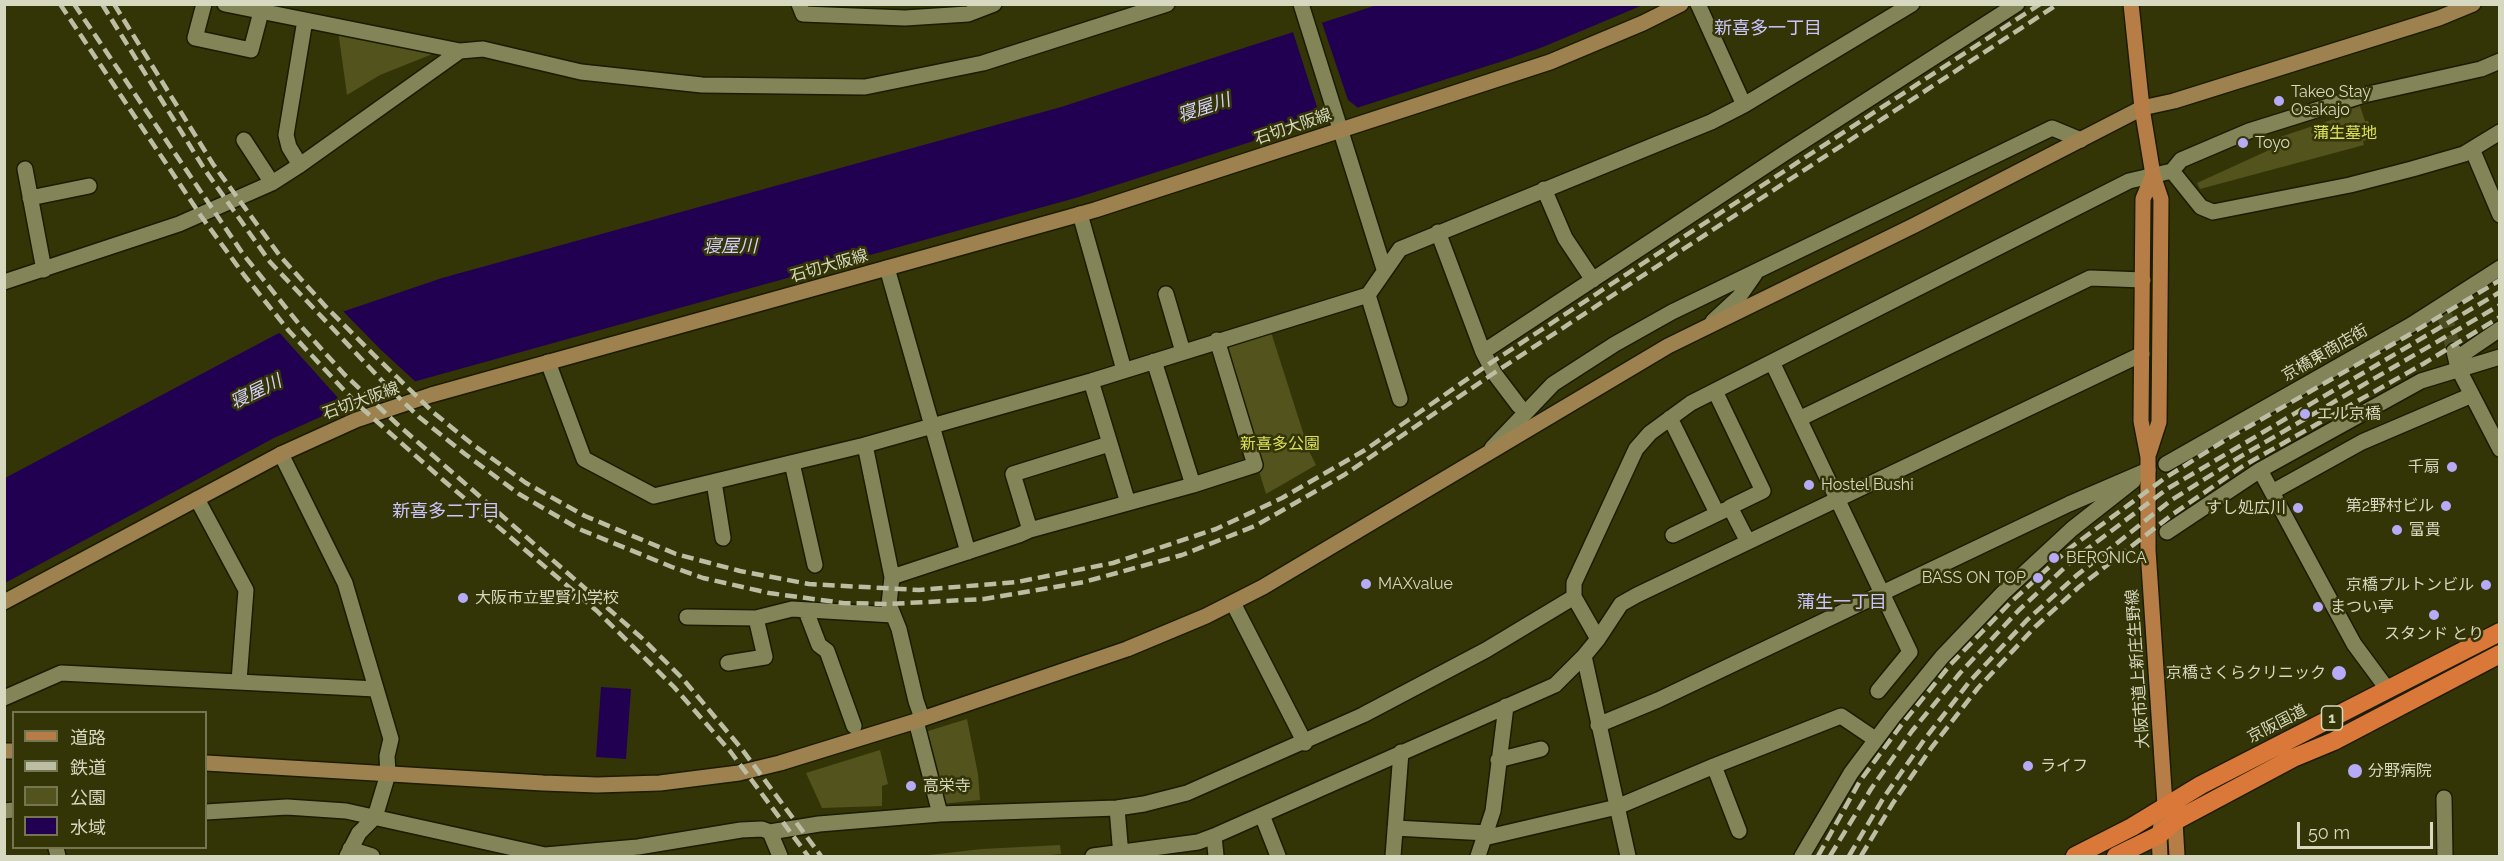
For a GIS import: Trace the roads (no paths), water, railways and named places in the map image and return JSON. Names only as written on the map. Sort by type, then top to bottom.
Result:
[{"type":"highway","name":"京阪国道","points":[[2116,856],[2159,834],[2170,813],[2289,740],[2499,632]]},
{"type":"highway","name":"京阪国道","points":[[2075,856],[2132,827],[2170,813],[2499,654]]},
{"type":"main road","name":"大阪市道上新庄生野線","points":[[2130,4],[2142,108],[2153,175],[2161,199],[2159,422],[2148,464]]},
{"type":"main road","name":"大阪市道上新庄生野線","points":[[2153,175],[2143,199],[2141,421],[2148,464],[2148,550],[2170,813],[2177,856]]},
{"type":"main road","points":[[2159,834],[2160,856]]},
{"type":"street","points":[[204,4],[195,38],[251,50],[261,12]]},
{"type":"street","points":[[225,4],[460,51],[483,49],[581,72],[702,85],[866,87],[983,63],[1167,4]]},
{"type":"street","points":[[799,4],[803,14],[905,18],[968,14],[994,4]]},
{"type":"street","points":[[1301,4],[1384,269]]},
{"type":"street","name":"石切大阪線","points":[[4,602],[281,454],[356,420],[431,395],[1080,214],[1338,124],[1550,62],[1633,28],[1681,4]]},
{"type":"street","points":[[1698,4],[1744,105]]},
{"type":"street","points":[[548,362],[584,459],[654,496],[865,445],[1091,381],[1368,295],[1400,249],[1711,122],[1744,105],[1912,4]]},
{"type":"street","points":[[1483,352],[1785,153],[2017,4]]},
{"type":"street","points":[[207,763],[597,785],[660,783],[739,773],[780,763],[919,720],[1127,650],[1188,625],[1233,603],[1668,346],[1915,225],[2142,108],[2234,83],[2439,18],[2473,4]]},
{"type":"street","points":[[300,165],[286,135],[305,20]]},
{"type":"street","points":[[4,282],[179,224],[272,183],[460,51]]},
{"type":"street","points":[[1598,639],[1574,597],[1574,583],[1628,461],[1641,442],[1670,418],[1715,391],[2129,181],[2172,171],[2181,160],[2249,131],[2364,95],[2481,69],[2499,62]]},
{"type":"street","points":[[1486,455],[1553,384],[1615,344],[1672,312],[2052,128],[2081,140]]},
{"type":"street","points":[[2172,171],[2201,207],[2213,212],[2350,186],[2464,154],[2499,132]]},
{"type":"street","points":[[244,140],[272,183]]},
{"type":"street","points":[[2472,149],[2499,215]]},
{"type":"street","points":[[25,169],[44,270]]},
{"type":"street","points":[[30,198],[89,186]]},
{"type":"street","points":[[1544,189],[1565,238],[1593,280]]},
{"type":"street","points":[[1080,214],[1124,370]]},
{"type":"street","points":[[1438,232],[1483,352],[1494,373],[1519,406]]},
{"type":"street","points":[[887,268],[968,552]]},
{"type":"street","name":"京橋東商店街","points":[[2166,464],[2443,310],[2499,268]]},
{"type":"street","points":[[1704,328],[1739,297],[1756,272]]},
{"type":"street","points":[[1799,419],[2090,278],[2143,280]]},
{"type":"street","points":[[1166,294],[1184,352]]},
{"type":"street","points":[[1368,295],[1400,399]]},
{"type":"street","points":[[2458,368],[2466,352],[2499,328]]},
{"type":"street","points":[[892,577],[1030,530],[1193,485],[1255,465],[1217,340]]},
{"type":"street","points":[[2454,351],[2458,368],[2499,449]]},
{"type":"street","points":[[1094,856],[1198,842],[1555,685],[1598,639],[1621,604],[2142,354]]},
{"type":"street","points":[[2167,532],[2260,470],[2421,381],[2499,357]]},
{"type":"street","points":[[1154,362],[1193,485]]},
{"type":"street","points":[[1772,362],[1883,591],[1910,652],[1878,691]]},
{"type":"street","points":[[1091,381],[1128,503]]},
{"type":"street","points":[[1673,535],[1763,491],[1715,391]]},
{"type":"street","points":[[2272,492],[2362,442],[2472,395]]},
{"type":"street","points":[[1670,418],[1724,510],[1748,542]]},
{"type":"street","points":[[1030,530],[1013,474],[1109,444]]},
{"type":"street","points":[[865,445],[892,577],[889,604],[940,814]]},
{"type":"street","points":[[281,454],[345,583],[391,739],[387,756],[388,774],[375,817],[359,833],[348,853],[372,856]]},
{"type":"street","points":[[792,462],[815,565]]},
{"type":"street","points":[[1598,725],[1658,700],[2148,464]]},
{"type":"street","points":[[1802,856],[1851,773],[1875,739],[1942,657],[2003,593],[2072,529],[2148,464]]},
{"type":"street","points":[[2260,470],[2354,644],[2388,690]]},
{"type":"street","points":[[714,482],[723,538]]},
{"type":"street","points":[[197,499],[246,590],[239,681]]},
{"type":"street","points":[[207,812],[287,807],[346,811],[504,852],[545,855],[638,847],[741,830],[770,831],[819,824],[940,814],[1117,808],[1187,793],[1305,743],[1486,650],[1574,597]]},
{"type":"street","points":[[1233,603],[1305,743]]},
{"type":"street","points":[[687,617],[756,618],[792,609],[893,615]]},
{"type":"street","points":[[806,610],[819,645],[827,651],[854,726]]},
{"type":"street","points":[[728,663],[765,657],[756,618]]},
{"type":"street","points":[[1584,656],[1628,856]]},
{"type":"street","points":[[4,699],[61,673],[376,689]]},
{"type":"street","points":[[1478,856],[1493,811],[1506,706]]},
{"type":"street","points":[[1395,828],[1485,836],[1617,807],[1841,716],[1875,739]]},
{"type":"street","points":[[1498,760],[1540,749]]},
{"type":"street","points":[[1392,856],[1401,752]]},
{"type":"street","points":[[1714,766],[1739,831]]},
{"type":"street","points":[[2444,798],[2445,856]]},
{"type":"street","points":[[1117,808],[1121,854]]},
{"type":"street","points":[[1262,815],[1278,856]]},
{"type":"street","points":[[770,831],[780,856]]},
{"type":"street","points":[[1214,836],[1216,856]]},
{"type":"water","name":"寝屋川","points":[[1377,5],[1643,5],[1506,60],[1079,197],[413,382],[351,403],[274,438],[5,583],[5,478],[277,334],[442,278],[1061,107]]},
{"type":"water","points":[[601,687],[631,689],[626,759],[596,757]]},
{"type":"tunnel","points":[[2444,313],[2454,351]]},
{"type":"railway","points":[[60,4],[201,216],[289,331],[356,403],[597,611],[674,687],[730,751],[808,856]]},
{"type":"railway","points":[[74,4],[243,254],[299,324],[344,374],[397,424],[643,639],[683,679],[741,748],[821,856]]},
{"type":"railway","points":[[102,4],[205,170],[270,262],[386,385],[419,417],[465,454],[519,494],[579,529],[703,578],[769,593],[843,603],[889,604],[984,599],[1084,582],[1182,555],[1255,526],[1344,475],[1494,373],[2058,4]]},
{"type":"railway","points":[[114,4],[213,164],[280,256],[374,355],[434,413],[472,444],[526,483],[585,516],[676,554],[740,571],[809,584],[919,590],[1017,582],[1113,563],[1216,529],[1282,498],[1365,450],[1489,364],[2040,4]]},
{"type":"railway","points":[[1818,856],[1860,781],[1950,665],[2011,602],[2070,548],[2165,478],[2227,439],[2500,280]]},
{"type":"railway","points":[[1830,856],[1871,789],[1912,731],[1960,673],[2019,610],[2074,559],[2167,489],[2500,292]]},
{"type":"railway","points":[[1849,856],[1884,797],[1924,740],[1970,681],[2027,620],[2077,575],[2170,501],[2238,458],[2500,305]]},
{"type":"railway","points":[[1861,856],[1893,803],[1932,747],[1978,688],[2035,627],[2079,587],[2173,514],[2243,466],[2423,364],[2500,317]]},
{"type":"place","name":"Takeo Stay Osakajo","points":[[2279,101]]},
{"type":"place","name":"Toyo","points":[[2243,143]]},
{"type":"place","name":"エル京橋","points":[[2305,414]]},
{"type":"place","name":"千扇","points":[[2452,467]]},
{"type":"place","name":"Hostel Bushi","points":[[1809,485]]},
{"type":"place","name":"第2野村ビル","points":[[2446,506]]},
{"type":"place","name":"すし処広川","points":[[2298,508]]},
{"type":"place","name":"富貴","points":[[2397,530]]},
{"type":"place","name":"BERONICA","points":[[2054,558]]},
{"type":"place","name":"BASS ON TOP","points":[[2038,578]]},
{"type":"place","name":"MAXvalue","points":[[1366,584]]},
{"type":"place","name":"京橋プルトンビル","points":[[2486,585]]},
{"type":"place","name":"大阪市立聖賢小学校","points":[[463,598]]},
{"type":"place","name":"まつい亭","points":[[2318,607]]},
{"type":"place","name":"スタンド とり","points":[[2434,615]]},
{"type":"place","name":"京橋さくらクリニック","points":[[2339,673]]},
{"type":"place","name":"ライフ","points":[[2028,766]]},
{"type":"place","name":"分野病院","points":[[2355,771]]},
{"type":"place","name":"高栄寺","points":[[911,786]]},
{"type":"district","name":"新喜多一丁目","points":[[1768,29]]},
{"type":"district","name":"新喜多二丁目","points":[[446,512]]},
{"type":"district","name":"蒲生一丁目","points":[[1842,603]]},
{"type":"park label","name":"蒲生墓地","points":[[2345,133]]},
{"type":"park label","name":"新喜多公園","points":[[1280,444]]}]
